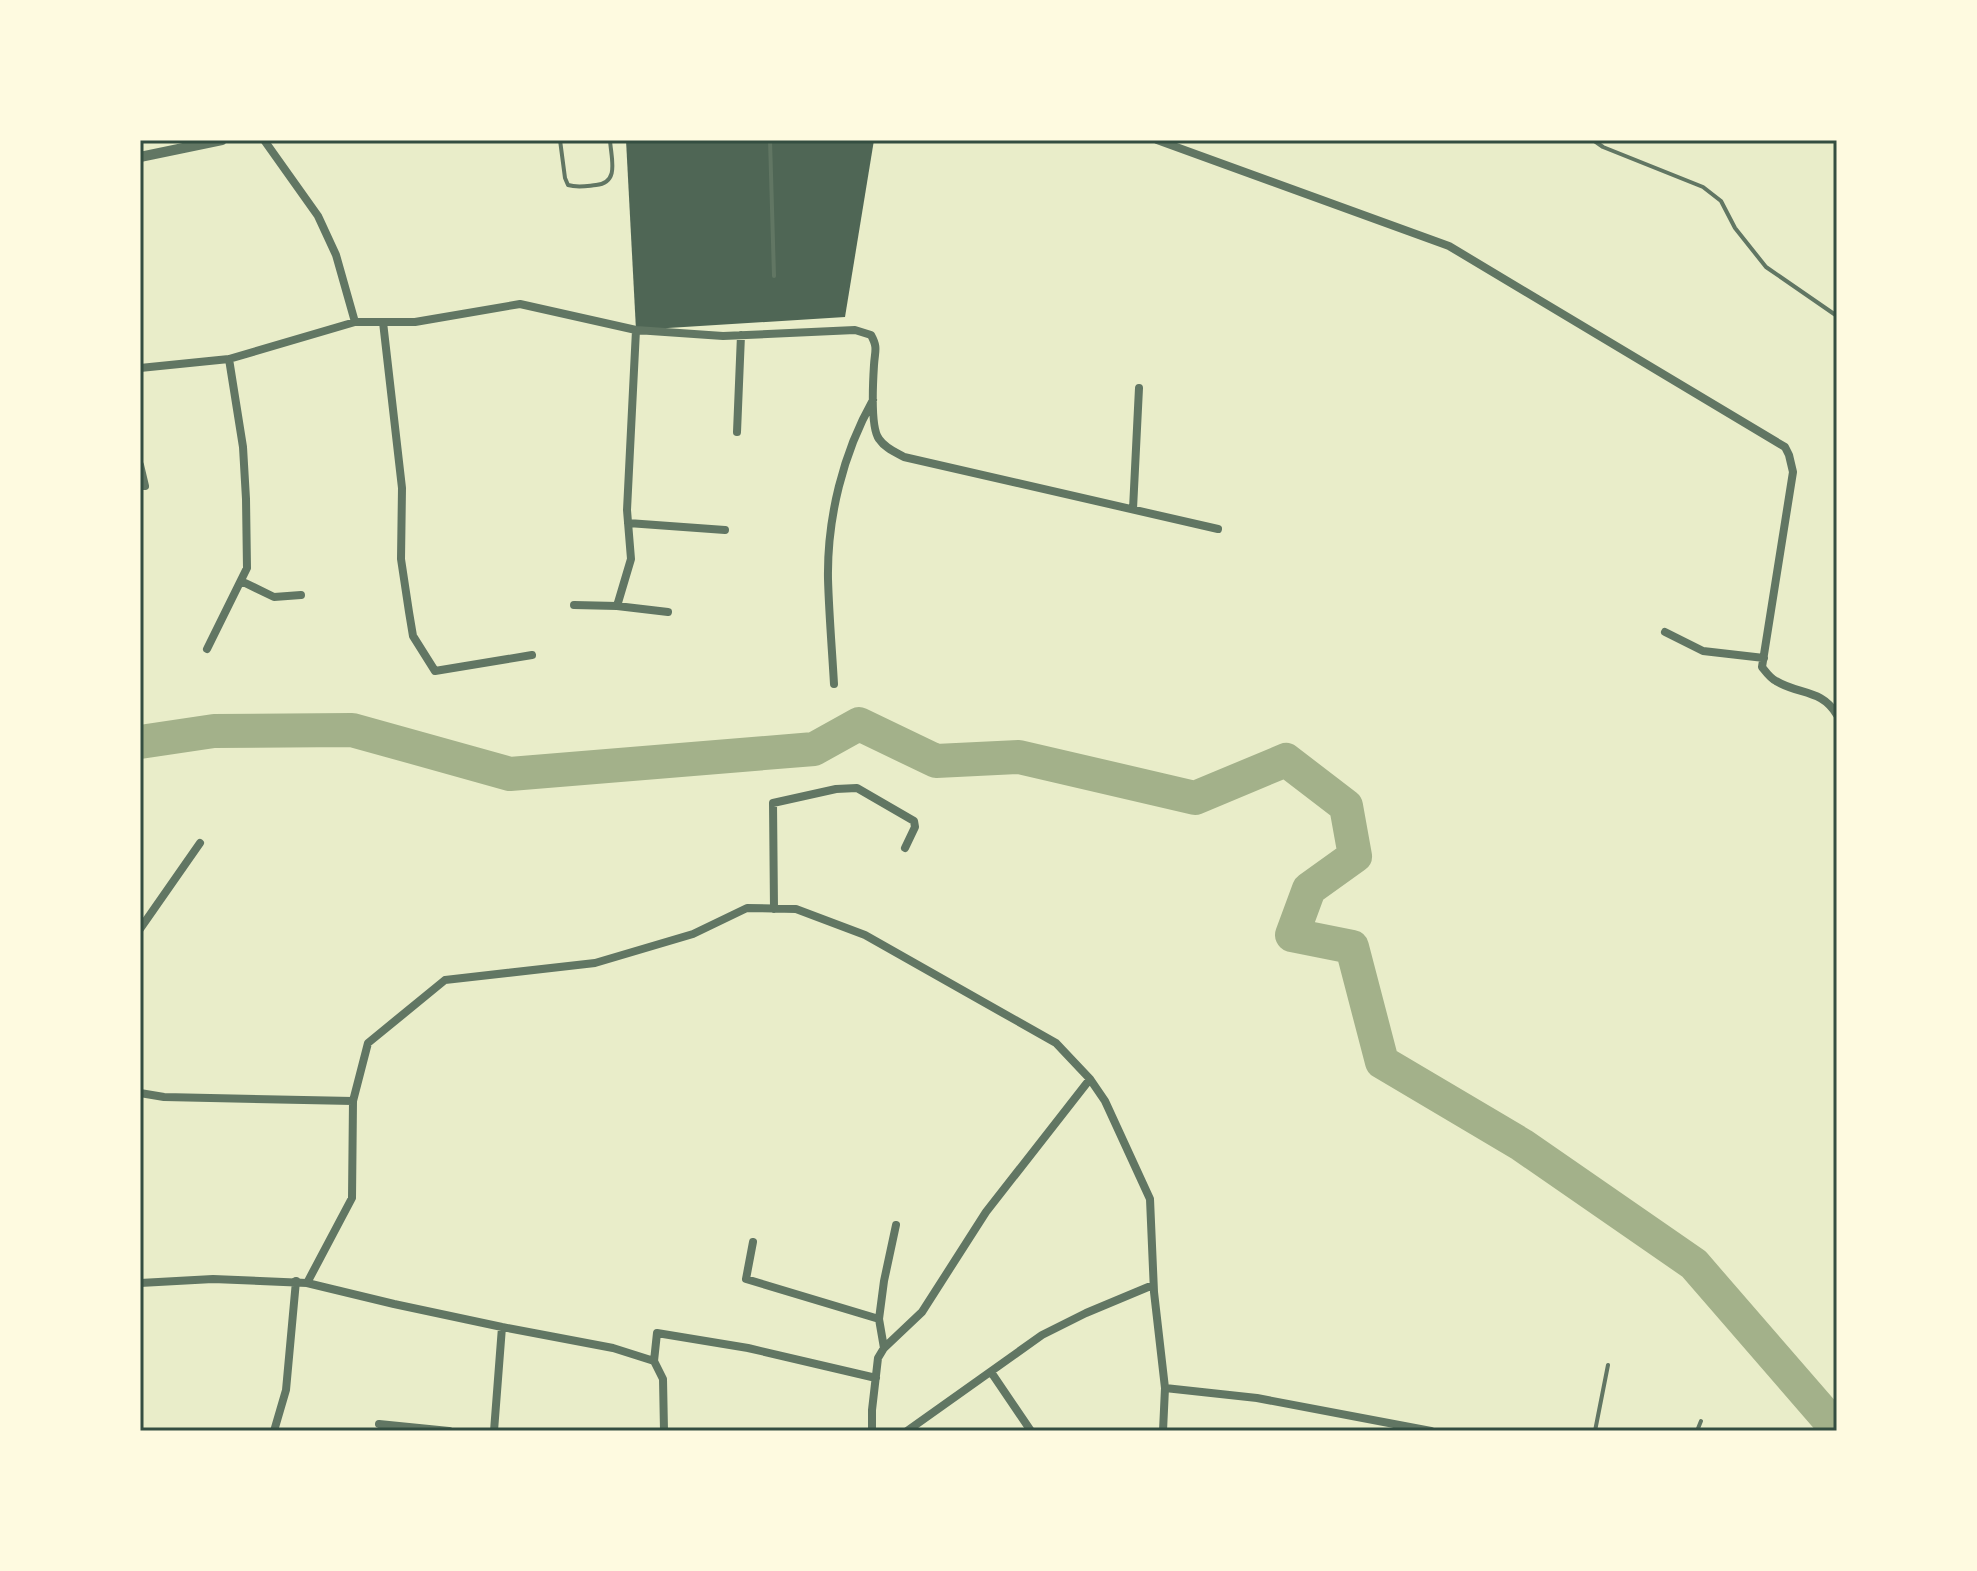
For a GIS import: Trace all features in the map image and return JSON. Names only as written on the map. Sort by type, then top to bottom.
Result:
[{"type":"street","points":[[140,157],[222,140]]},
{"type":"street","points":[[264,140],[318,216],[336,255],[355,322]]},
{"type":"street","points":[[1157,140],[1449,246],[1785,447],[1793,472],[1762,667],[1778,683],[1823,698],[1835,709]]},
{"type":"street","points":[[140,368],[229,359],[355,322],[415,322],[520,304],[636,330],[723,336],[855,330],[871,335],[877,346],[873,428],[886,447],[904,457],[1218,529]]},
{"type":"street","points":[[383,322],[402,488],[401,559],[413,636],[435,671],[532,655]]},
{"type":"street","points":[[617,606],[631,559],[628,523],[636,330]]},
{"type":"street","points":[[737,432],[741,335]]},
{"type":"street","points":[[207,649],[247,568],[243,447],[229,359]]},
{"type":"street","points":[[1133,509],[1139,388]]},
{"type":"street","points":[[834,684],[828,576],[835,500],[859,424],[874,400]]},
{"type":"street","points":[[140,465],[145,486]]},
{"type":"street","points":[[628,523],[725,530]]},
{"type":"street","points":[[241,581],[274,597],[301,595]]},
{"type":"street","points":[[574,605],[668,612]]},
{"type":"street","points":[[1665,632],[1703,651],[1764,658]]},
{"type":"street","points":[[774,909],[773,803],[836,789],[857,788],[914,821],[915,827],[905,848]]},
{"type":"street","points":[[140,929],[200,843]]},
{"type":"street","points":[[307,1283],[352,1198],[353,1101],[368,1043],[445,980],[595,963],[693,934],[747,908],[796,909],[865,935],[1056,1043],[1090,1079],[1105,1101],[1150,1199],[1153,1285],[1165,1388],[1163,1431]]},
{"type":"street","points":[[872,1431],[878,1358],[884,1348],[922,1312],[986,1212],[1090,1079]]},
{"type":"street","points":[[140,1093],[164,1097],[353,1101]]},
{"type":"street","points":[[884,1348],[879,1319],[896,1225]]},
{"type":"street","points":[[753,1242],[746,1279],[879,1319]]},
{"type":"street","points":[[140,1283],[213,1279],[296,1281],[502,1327],[613,1348],[654,1361]]},
{"type":"street","points":[[274,1431],[286,1390],[296,1281]]},
{"type":"street","points":[[907,1431],[1042,1335],[1153,1285]]},
{"type":"street","points":[[494,1431],[502,1327]]},
{"type":"street","points":[[664,1431],[663,1379],[654,1361],[657,1333],[748,1348],[876,1378]]},
{"type":"street","points":[[991,1372],[1031,1431]]},
{"type":"street","points":[[1165,1388],[1257,1398],[1431,1431]]},
{"type":"street","points":[[379,1424],[449,1431]]},
{"type":"lane","points":[[560,140],[565,178],[568,185],[577,187],[609,181],[612,173],[610,140]]},
{"type":"lane","points":[[770,140],[774,276]]},
{"type":"lane","points":[[1593,140],[1603,147],[1703,187],[1721,201],[1735,228],[1766,267],[1837,316]]},
{"type":"lane","points":[[1595,1431],[1608,1365]]},
{"type":"lane","points":[[1697,1431],[1701,1421]]},
{"type":"building","points":[[626,140],[874,140],[845,317],[636,330]]},
{"type":"waterway","points":[[140,742],[214,731],[352,730],[510,774],[814,749],[859,724],[936,761],[1019,757],[1195,798],[1286,760],[1346,806],[1355,856],[1309,889],[1292,935],[1352,947],[1382,1062],[1522,1145],[1694,1264],[1837,1429]]}]
